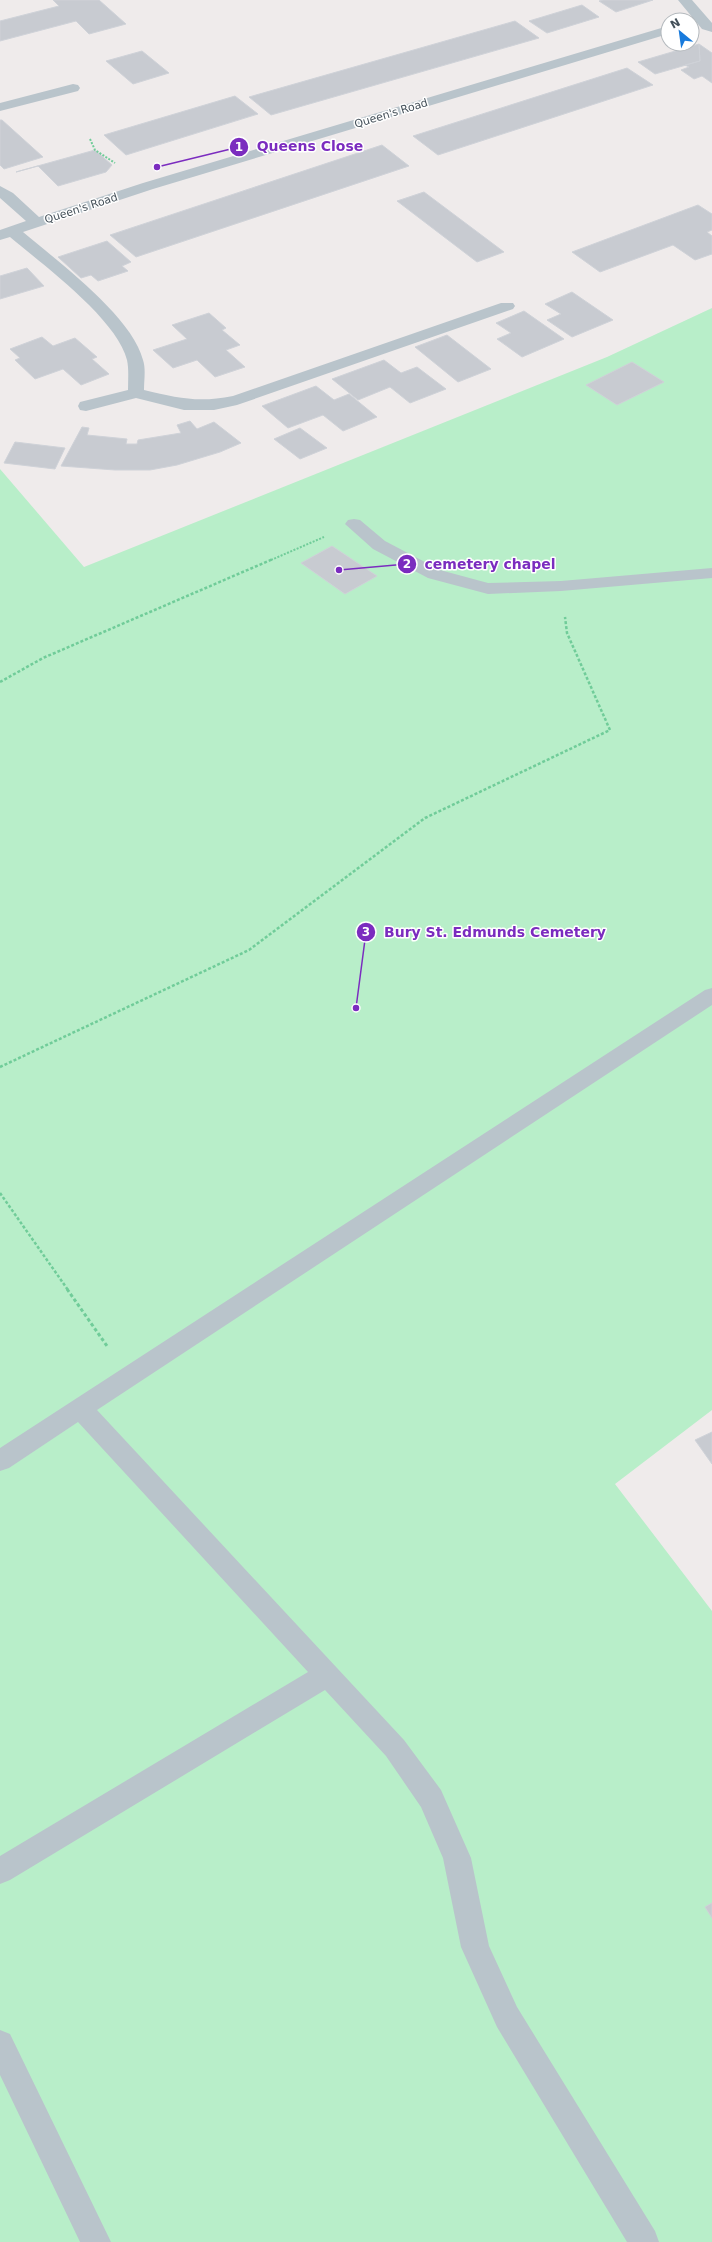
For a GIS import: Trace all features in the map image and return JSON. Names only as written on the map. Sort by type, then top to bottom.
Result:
[{"type":"street","points":[[686,0],[710,27]]},
{"type":"street","points":[[700,28],[710,27]]},
{"type":"street","name":"Queen's Road","points":[[6,233],[148,186],[660,32]]},
{"type":"street","points":[[0,107],[73,88]]},
{"type":"street","points":[[0,192],[8,196],[36,222]]},
{"type":"street","points":[[6,233],[72,282],[121,332],[135,358],[136,393]]},
{"type":"street","points":[[86,406],[136,393],[184,405],[214,405],[237,400],[507,306]]},
{"type":"street","points":[[354,524],[379,545],[434,574],[488,589],[561,586],[712,573]]},
{"type":"street","points":[[0,1461],[712,994]]},
{"type":"street","points":[[80,1408],[395,1748],[431,1799],[457,1858],[474,1947],[507,2017],[644,2242]]},
{"type":"street","points":[[0,1871],[327,1675]]},
{"type":"street","points":[[0,2044],[96,2242]]},
{"type":"path","points":[[0,682],[43,658],[354,524]]},
{"type":"path","points":[[0,1067],[249,950],[425,818],[610,730],[567,633],[561,586]]},
{"type":"path","points":[[0,1193],[128,1376]]},
{"type":"green space","points":[[712,308],[712,1410],[615,1484],[712,1611],[712,2242],[0,2242],[0,469],[84,567],[607,357]]},
{"type":"building","points":[[53,0],[99,0],[126,24],[89,34],[76,21],[0,41],[0,21],[59,6]]},
{"type":"building","points":[[653,0],[616,12],[599,1]]},
{"type":"building","points":[[582,5],[599,17],[547,33],[529,21]]},
{"type":"building","points":[[515,21],[539,38],[271,115],[249,97]]},
{"type":"building","points":[[700,45],[712,53],[712,83],[702,76],[694,79],[681,70],[689,67],[685,65],[700,61]]},
{"type":"building","points":[[142,51],[169,73],[133,84],[106,61]]},
{"type":"building","points":[[672,52],[699,52],[700,61],[655,74],[638,62]]},
{"type":"building","points":[[627,68],[653,85],[438,155],[413,136]]},
{"type":"building","points":[[235,96],[258,114],[126,155],[104,135]]},
{"type":"building","points":[[0,120],[2,120],[43,157],[4,169],[0,165]]},
{"type":"building","points":[[382,145],[409,166],[136,257],[110,235]]},
{"type":"building","points":[[95,150],[112,165],[106,172],[58,186],[38,166],[16,172]]},
{"type":"building","points":[[424,192],[504,252],[477,262],[397,201]]},
{"type":"building","points":[[698,205],[712,214],[712,230],[707,232],[712,236],[712,254],[695,260],[673,245],[600,272],[572,252]]},
{"type":"building","points":[[107,241],[131,262],[122,266],[128,271],[98,281],[91,275],[81,278],[58,257]]},
{"type":"building","points":[[27,268],[44,286],[0,299],[0,276]]},
{"type":"building","points":[[572,292],[613,320],[572,337],[547,320],[561,314],[545,304]]},
{"type":"building","points":[[524,311],[564,339],[522,357],[497,339],[511,333],[496,323]]},
{"type":"building","points":[[209,313],[226,328],[222,330],[240,345],[226,350],[245,367],[215,377],[197,360],[173,368],[153,350],[187,339],[172,325]]},
{"type":"building","points":[[447,335],[491,369],[458,382],[415,347]]},
{"type":"building","points":[[42,337],[53,346],[75,338],[97,357],[92,359],[109,374],[81,385],[63,369],[35,379],[15,360],[20,358],[10,349]]},
{"type":"building","points":[[384,360],[401,373],[417,367],[446,389],[410,403],[390,387],[358,400],[332,379]]},
{"type":"building","points":[[632,362],[664,382],[617,405],[586,385]]},
{"type":"building","points":[[316,386],[334,400],[349,394],[377,417],[343,431],[323,415],[288,428],[262,406]]},
{"type":"building","points":[[190,421],[197,429],[214,422],[241,443],[220,452],[177,465],[150,470],[115,470],[61,466],[82,427],[89,428],[87,435],[127,439],[126,444],[137,444],[138,440],[181,433],[177,425]]},
{"type":"building","points":[[300,428],[327,448],[300,459],[274,439]]},
{"type":"building","points":[[15,442],[65,448],[55,469],[4,463]]},
{"type":"building","points":[[332,546],[377,576],[345,594],[301,563]]},
{"type":"building","points":[[712,1432],[712,1464],[695,1440]]},
{"type":"building","points":[[712,1903],[712,1918],[705,1907]]},
{"type":"place","name":"Queens Close","points":[[157,167]]},
{"type":"place","name":"cemetery chapel","points":[[339,570]]},
{"type":"place","name":"Bury St. Edmunds Cemetery","points":[[356,1008]]}]
